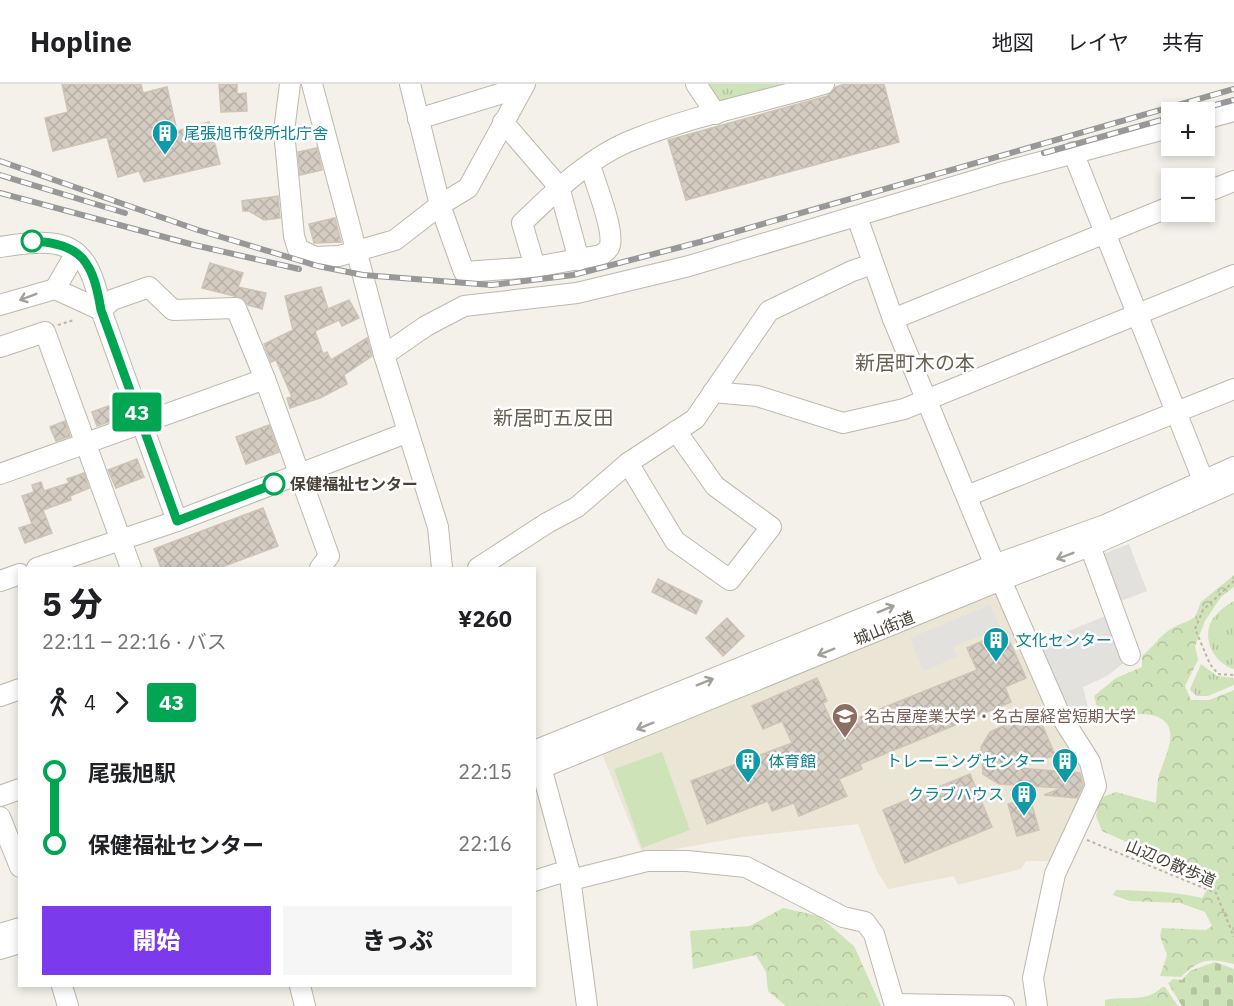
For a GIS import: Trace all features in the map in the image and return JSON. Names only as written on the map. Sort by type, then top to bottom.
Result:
[{"type":"street","points":[[290,84],[284,130],[294,236],[298,249],[315,257],[356,252],[395,240],[440,205],[468,188],[523,85]]},
{"type":"street","points":[[312,84],[406,433],[438,527],[442,567]]},
{"type":"street","points":[[410,84],[440,205],[464,272],[535,267],[601,255],[610,246],[610,233],[590,165]]},
{"type":"street","points":[[696,84],[716,114]]},
{"type":"street","points":[[535,267],[522,223],[559,187],[590,165],[633,139],[716,114],[784,90],[824,84]]},
{"type":"street","points":[[418,119],[523,85]]},
{"type":"street","points":[[1215,116],[1234,111]]},
{"type":"street","points":[[503,122],[559,187],[579,260]]},
{"type":"street","points":[[384,355],[426,326],[464,306],[577,293],[689,266],[948,188],[1161,130]]},
{"type":"street","points":[[1073,152],[1203,480]]},
{"type":"street","points":[[1215,189],[1234,181]]},
{"type":"street","points":[[893,319],[1161,210]]},
{"type":"street","points":[[857,217],[893,319],[998,572],[1059,713],[1090,762],[1096,786],[1055,874],[1033,978],[1037,1006]]},
{"type":"street","points":[[0,247],[32,241],[59,242],[84,259],[96,284],[101,310],[177,521]]},
{"type":"street","points":[[55,289],[76,253]]},
{"type":"street","points":[[480,567],[547,523],[577,507],[627,463],[695,418],[769,311],[852,271],[873,264]]},
{"type":"street","points":[[713,392],[757,396],[843,423],[904,409],[1234,275]]},
{"type":"street","points":[[101,310],[112,300],[149,287],[173,310],[236,308],[265,379],[329,556],[321,567]]},
{"type":"street","points":[[0,305],[55,289],[101,310]]},
{"type":"street","points":[[0,347],[45,332],[131,567]]},
{"type":"street","points":[[0,474],[265,379]]},
{"type":"street","points":[[967,496],[1234,389]]},
{"type":"street","points":[[627,463],[675,541],[730,580],[771,527],[715,486],[676,431]]},
{"type":"street","points":[[40,567],[177,521],[406,433]]},
{"type":"street","name":"城山街道","points":[[536,757],[998,572],[1234,467]]},
{"type":"street","name":"城山街道","points":[[998,572],[1090,546],[1234,482]]},
{"type":"street","points":[[1090,546],[1130,655]]},
{"type":"street","points":[[0,581],[18,575]]},
{"type":"street","points":[[0,696],[18,690]]},
{"type":"street","points":[[536,757],[570,875],[587,1006]]},
{"type":"street","points":[[0,796],[18,790]]},
{"type":"street","points":[[0,817],[18,862]]},
{"type":"street","points":[[536,881],[647,861],[687,861],[746,867],[843,917],[865,922],[874,934],[895,1005],[1004,1006]]},
{"type":"street","points":[[0,934],[18,929]]},
{"type":"street","points":[[0,949],[18,944]]},
{"type":"street","points":[[62,987],[68,1006]]},
{"type":"street","points":[[300,987],[305,1006]]},
{"type":"path","points":[[1234,581],[1203,610],[1195,629],[1210,664],[1218,674],[1234,675]]},
{"type":"path","name":"山辺の散歩道","points":[[1074,835],[1216,893],[1234,938]]},
{"type":"shaded area","points":[[1129,544],[1147,591],[1118,602],[1100,555]]},
{"type":"shaded area","name":"名古屋産業大学・名古屋経営短期大学","points":[[1001,592],[1091,781],[1055,861],[1026,861],[1021,869],[958,885],[954,876],[888,889],[877,871],[858,824],[742,837],[643,855],[600,749]]},
{"type":"shaded area","points":[[990,605],[1000,628],[953,647],[957,657],[923,671],[910,638]]},
{"type":"shaded area","points":[[1108,615],[1126,661],[1107,676],[1083,687],[1089,712],[1069,716],[1036,644]]},
{"type":"green space","points":[[708,84],[781,84],[782,90],[723,107]]},
{"type":"green space","points":[[1234,575],[1234,587],[1221,597],[1205,621],[1195,646],[1198,660],[1185,686],[1191,700],[1209,700],[1234,690],[1234,964],[1211,960],[1194,966],[1181,977],[1160,976],[1167,955],[1160,936],[1162,928],[1206,930],[1212,926],[1205,912],[1180,903],[1130,901],[1113,895],[1116,890],[1170,893],[1202,898],[1213,881],[1102,831],[1096,816],[1100,798],[1116,792],[1156,803],[1158,778],[1168,750],[1170,733],[1168,725],[1162,719],[1143,714],[1114,714],[1097,707],[1094,696],[1116,678],[1142,667],[1142,656],[1161,637],[1171,629],[1195,617],[1201,602]]},
{"type":"green space","points":[[1234,601],[1234,669],[1217,658],[1210,645],[1208,631],[1214,617]]},
{"type":"green space","points":[[1201,664],[1217,676],[1234,678],[1234,685],[1208,696],[1196,696],[1190,689]]},
{"type":"green space","points":[[662,752],[690,830],[642,848],[614,769]]},
{"type":"green space","points":[[783,908],[819,916],[854,946],[881,1006],[786,1006],[768,991],[766,972],[756,955],[693,969],[690,931],[750,926]]},
{"type":"green space","points":[[1215,962],[1234,969],[1234,1006],[1182,1006],[1168,983],[1173,979],[1182,980],[1190,971]]},
{"type":"green space","points":[[1165,987],[1178,1006],[1105,1006],[1105,1000],[1149,996]]},
{"type":"building","points":[[62,84],[141,84],[143,93],[167,87],[177,131],[209,122],[220,164],[144,182],[139,171],[118,177],[107,137],[53,151],[45,118],[68,112]]},
{"type":"building","points":[[219,84],[237,84],[237,94],[246,93],[247,111],[221,112]]},
{"type":"building","points":[[845,84],[884,84],[899,142],[686,200],[668,140],[827,96],[836,87]]},
{"type":"building","points":[[317,148],[322,170],[300,175],[298,152]]},
{"type":"building","points":[[278,196],[280,218],[264,220],[249,211],[243,211],[242,201]]},
{"type":"building","points":[[335,218],[341,242],[314,243],[309,224]]},
{"type":"building","points":[[210,263],[243,273],[238,287],[266,293],[262,309],[248,305],[242,298],[202,288]]},
{"type":"building","points":[[321,287],[328,309],[349,300],[359,318],[342,326],[339,320],[315,331],[323,354],[327,352],[331,360],[367,338],[372,356],[344,375],[347,384],[320,398],[290,408],[287,398],[292,397],[276,360],[271,362],[264,344],[293,330],[285,296]]},
{"type":"building","points":[[117,403],[123,417],[97,426],[92,412]]},
{"type":"building","points":[[65,421],[70,436],[56,441],[50,427]]},
{"type":"building","points":[[269,425],[279,452],[246,464],[236,437]]},
{"type":"building","points":[[137,459],[144,477],[116,488],[108,470]]},
{"type":"building","points":[[84,473],[89,488],[70,496],[71,500],[43,510],[52,533],[25,543],[19,528],[32,524],[22,496],[34,492],[32,485],[41,482],[44,491],[69,483],[67,479]]},
{"type":"building","points":[[263,508],[278,546],[222,567],[161,567],[154,549]]},
{"type":"building","points":[[658,579],[702,601],[696,614],[652,592]]},
{"type":"building","points":[[727,618],[744,636],[723,656],[706,638]]},
{"type":"building","points":[[1005,631],[1026,678],[1005,687],[1011,702],[860,764],[862,769],[839,779],[847,796],[799,816],[794,803],[772,811],[768,801],[707,824],[691,781],[792,743],[782,721],[763,729],[752,706],[817,678],[827,701],[823,703],[833,725],[842,721],[843,724],[977,670],[967,648]]},
{"type":"building","points":[[1036,710],[1055,755],[1018,768],[1080,773],[1083,785],[1077,798],[1044,795],[1062,788],[999,784],[983,774],[981,747],[990,732]]},
{"type":"building","points":[[970,774],[992,827],[905,863],[883,810]]},
{"type":"building","name":"クラブハウス","points":[[1030,798],[1039,830],[1017,836],[1008,804]]},
{"type":"railway","points":[[0,161],[198,230],[318,266],[363,275],[492,285],[573,275],[700,242],[1234,89]]},
{"type":"railway","points":[[1215,105],[1234,100]]},
{"type":"railway","points":[[1044,153],[1161,120]]},
{"type":"railway","points":[[0,175],[125,213]]},
{"type":"railway","points":[[0,193],[194,245],[299,269]]},
{"type":"bus line","name":"43","points":[[32,241],[59,242],[84,259],[96,284],[101,310],[177,521],[274,484]]},
{"type":"place","name":"尾張旭市役所北庁舎","points":[[165,156]]},
{"type":"place","name":"保健福祉センター","points":[[274,484]]},
{"type":"place","name":"文化センター","points":[[996,663]]},
{"type":"place","name":"名古屋産業大学・名古屋経営短期大学","points":[[845,739]]},
{"type":"place","name":"体育館","points":[[748,784]]},
{"type":"place","name":"トレーニングセンター","points":[[1065,784]]},
{"type":"place","name":"クラブハウス","points":[[1024,817]]},
{"type":"district","name":"新居町木の本","points":[[915,363]]},
{"type":"district","name":"新居町五反田","points":[[553,418]]}]
